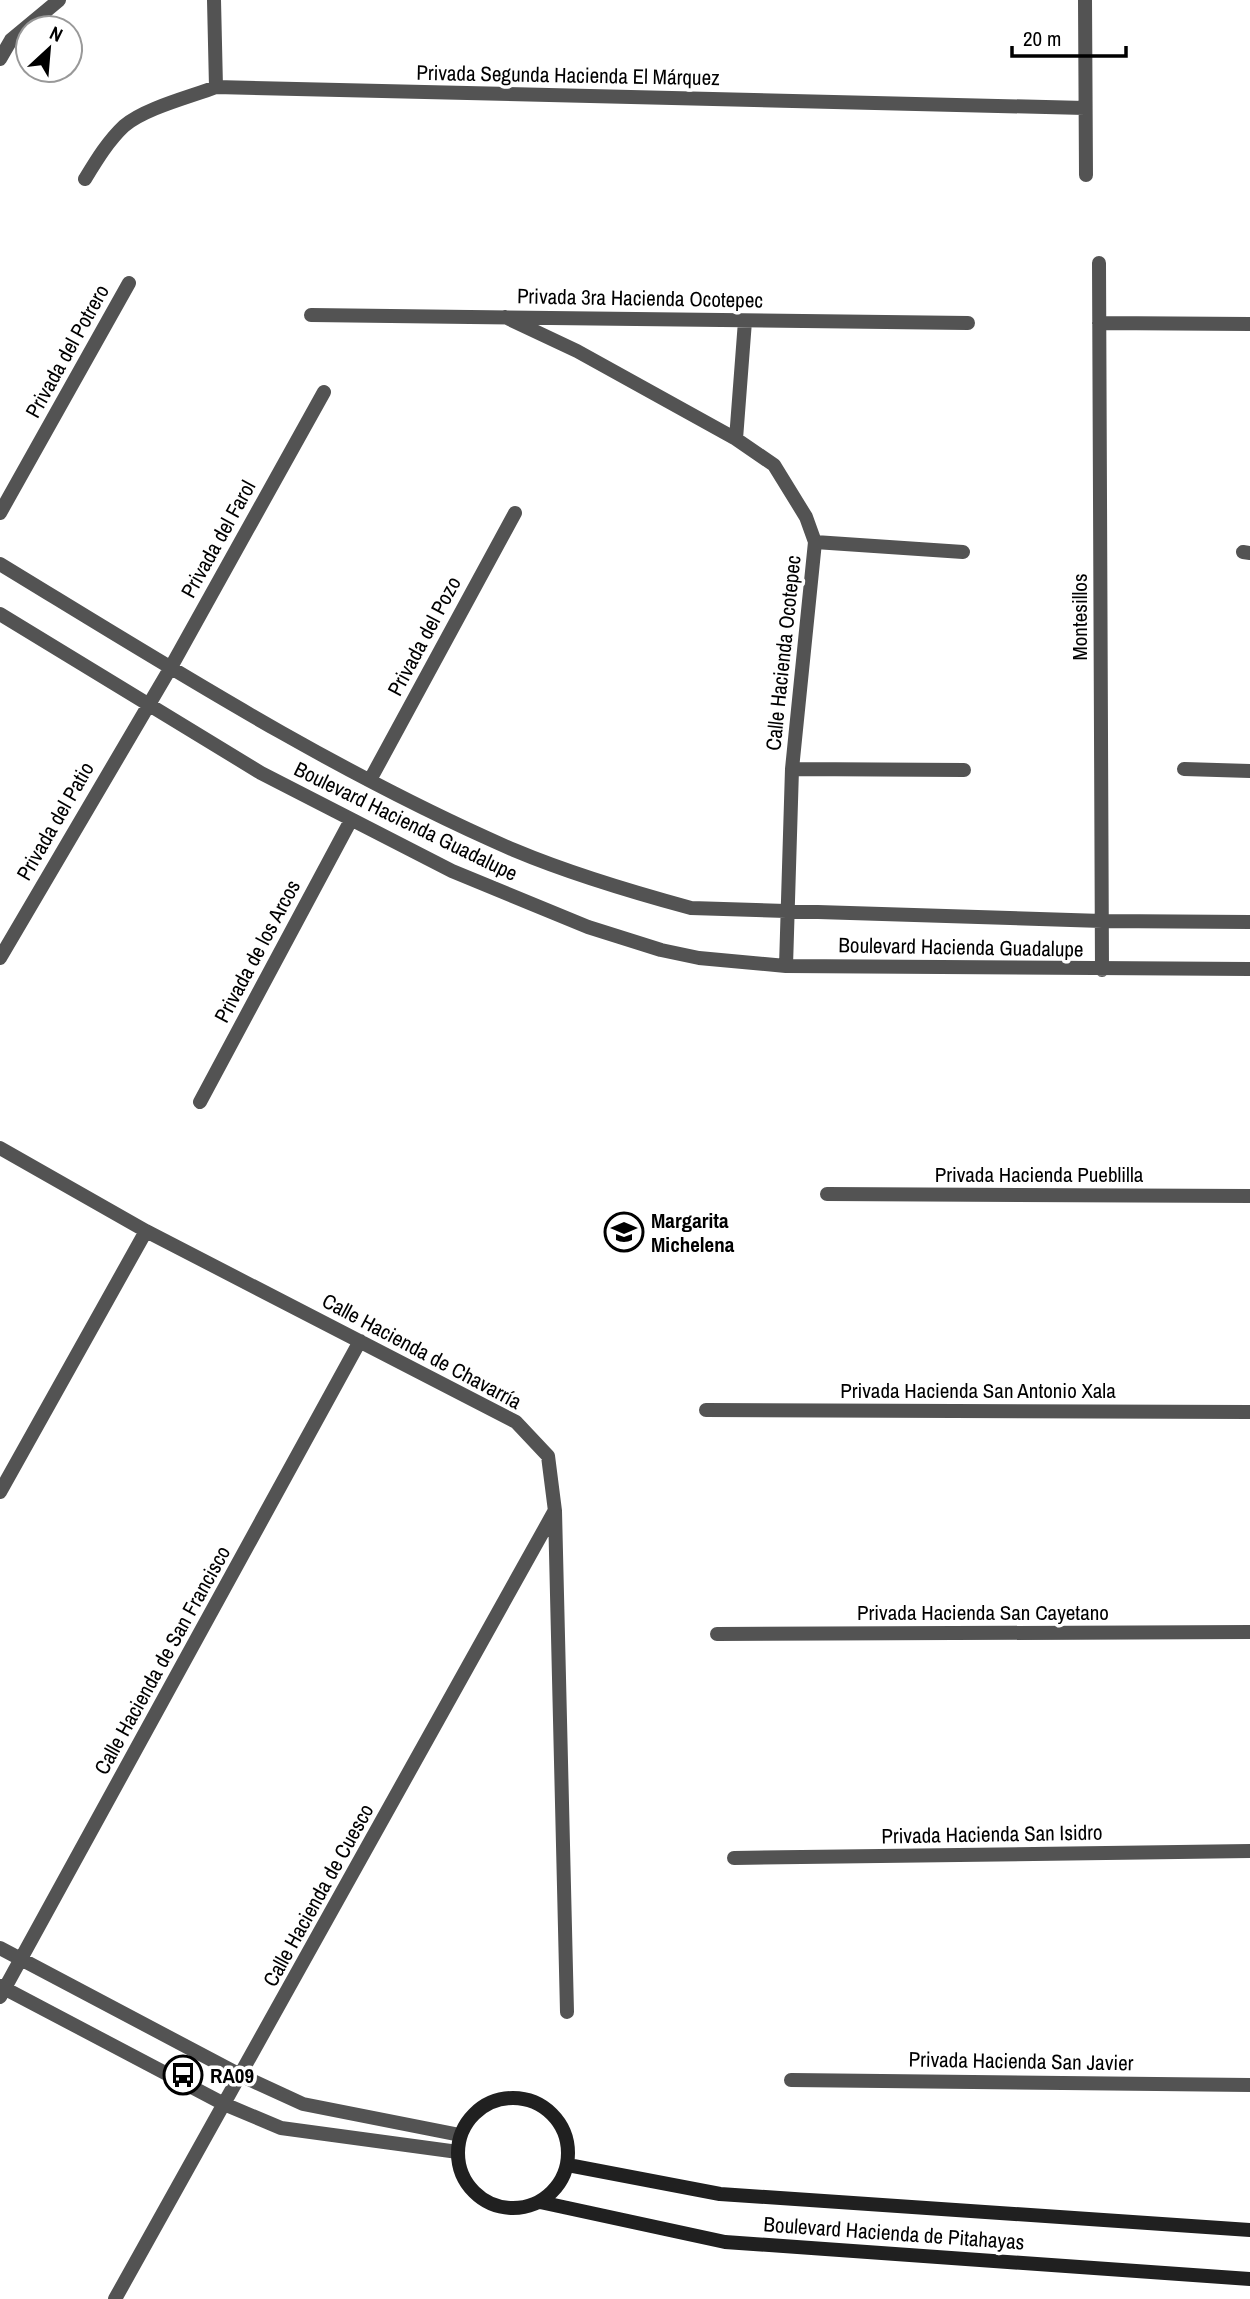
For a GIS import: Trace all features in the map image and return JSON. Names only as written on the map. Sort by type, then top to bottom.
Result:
[{"type":"street","points":[[0,59],[6,36],[59,0]]},
{"type":"street","points":[[214,0],[216,87]]},
{"type":"street","points":[[1085,0],[1086,175]]},
{"type":"street","name":"Privada Segunda Hacienda El Márquez","points":[[85,179],[100,155],[126,125],[216,87],[1085,108]]},
{"type":"street","name":"Montesillos","points":[[1099,263],[1102,970]]},
{"type":"street","name":"Privada del Potrero","points":[[0,513],[129,283]]},
{"type":"street","name":"Privada 3ra Hacienda Ocotepec","points":[[311,315],[968,323]]},
{"type":"street","name":"Calle Hacienda Ocotepec","points":[[505,317],[577,351],[736,439],[775,465],[806,517],[815,542],[792,769],[786,966]]},
{"type":"street","points":[[736,439],[745,321]]},
{"type":"street","points":[[1099,323],[1250,324]]},
{"type":"street","name":"Privada del Farol","points":[[146,706],[171,667],[324,392]]},
{"type":"street","name":"Privada del Pozo","points":[[370,780],[515,513]]},
{"type":"street","points":[[815,542],[963,552]]},
{"type":"street","name":"Boulevard Hacienda Guadalupe","points":[[0,564],[171,667],[370,780],[515,850],[639,894],[691,908],[1102,921],[1250,922]]},
{"type":"street","name":"Boulevard Hacienda Guadalupe","points":[[0,614],[146,706],[261,773],[452,871],[588,927],[699,958],[786,966],[1250,969]]},
{"type":"street","name":"Privada del Patio","points":[[0,958],[146,706]]},
{"type":"street","points":[[792,769],[964,770]]},
{"type":"street","points":[[1184,769],[1250,771]]},
{"type":"street","name":"Privada de los Arcos","points":[[200,1102],[351,820]]},
{"type":"street","name":"Calle Hacienda de Chavarría","points":[[0,1148],[146,1231],[516,1422],[548,1456],[555,1511],[567,2012]]},
{"type":"street","name":"Privada Hacienda Pueblilla","points":[[827,1194],[1250,1196]]},
{"type":"street","points":[[0,1492],[146,1231]]},
{"type":"street","name":"Calle Hacienda de San Francisco","points":[[2,1991],[23,1961],[360,1341]]},
{"type":"street","name":"Privada Hacienda San Antonio Xala","points":[[706,1410],[1250,1412]]},
{"type":"street","name":"Calle Hacienda de Cuesco","points":[[115,2299],[242,2076],[555,1511]]},
{"type":"street","name":"Privada Hacienda San Cayetano","points":[[717,1634],[1250,1632]]},
{"type":"street","name":"Privada Hacienda San Isidro","points":[[734,1858],[1250,1852]]},
{"type":"street","points":[[0,1948],[242,2076],[303,2104],[460,2135]]},
{"type":"street","points":[[2,1991],[225,2104],[281,2128],[458,2152]]},
{"type":"street","name":"Privada Hacienda San Javier","points":[[791,2080],[1250,2085]]},
{"type":"street","points":[[518,2098],[537,2103],[552,2114],[563,2129],[568,2147],[568,2165],[562,2181],[540,2202],[507,2209],[491,2204],[467,2183],[460,2168],[460,2135],[469,2120],[482,2107],[500,2099],[518,2098]]},
{"type":"street","name":"Boulevard Hacienda de Pitahayas","points":[[568,2165],[720,2194],[1250,2230]]},
{"type":"street","name":"Boulevard Hacienda de Pitahayas","points":[[540,2202],[725,2242],[1250,2280]]},
{"type":"place","name":"Margarita Michelena","points":[[624,1232]]},
{"type":"place","name":"RA09","points":[[183,2075]]}]
